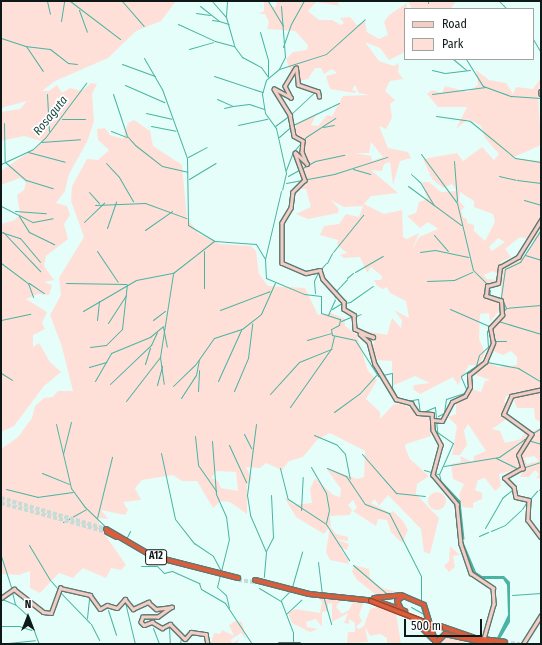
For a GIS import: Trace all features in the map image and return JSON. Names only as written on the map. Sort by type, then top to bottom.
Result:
[{"type":"highway","name":"A12","points":[[106,531],[149,557],[238,579]]},
{"type":"highway","points":[[435,644],[424,605],[401,595],[381,599],[309,594],[254,581],[309,595],[370,601],[440,627],[481,643]]},
{"type":"highway","points":[[405,611],[397,603],[402,596],[425,607],[435,644]]},
{"type":"highway","points":[[354,598],[405,611],[440,627],[493,642]]},
{"type":"highway","points":[[370,601],[415,620],[428,631],[435,644]]},
{"type":"highway","points":[[435,644],[440,635],[481,643],[500,641],[505,642]]},
{"type":"street","points":[[319,97],[318,92],[298,85],[296,68],[287,77],[285,86],[291,98],[274,89],[290,115],[294,136],[303,141],[302,152],[307,164],[295,153],[305,180],[293,192],[292,208],[282,223],[280,254],[282,264],[306,273],[320,270],[322,279],[344,303],[344,309],[354,316],[355,329],[373,337],[360,334],[369,342],[375,364],[396,398],[411,403],[418,413],[431,412],[434,433],[441,445],[433,475],[457,504],[461,544],[471,573],[491,584],[494,592],[484,638]]},
{"type":"street","points":[[433,420],[440,421],[452,402],[467,393],[469,375],[485,362],[494,343],[490,328],[501,313],[498,299],[486,296],[487,286],[498,283],[500,267],[518,257],[541,220]]},
{"type":"street","points":[[541,390],[512,396],[504,414],[532,434],[519,455],[523,468],[505,478],[514,487],[516,497],[529,500],[528,520],[541,536]]},
{"type":"street","points":[[1,598],[14,589],[50,614],[58,588],[90,595],[100,609],[107,605],[117,608],[125,599],[133,609],[148,602],[156,609],[172,608],[158,617],[143,618],[142,624],[152,622],[162,628],[170,624],[185,639],[194,632],[206,634],[208,644]]},
{"type":"street","points":[[523,644],[538,617],[541,615]]},
{"type":"street","points":[[280,644],[299,644]]},
{"type":"green space","points":[[1,1],[176,1],[161,21],[136,31],[108,58],[55,81],[42,91],[49,91],[57,85],[62,93],[70,88],[82,91],[91,83],[97,84],[92,94],[94,121],[87,142],[69,174],[65,191],[56,203],[67,206],[70,215],[64,224],[68,239],[46,256],[44,266],[54,280],[44,282],[52,285],[49,295],[38,294],[26,299],[47,312],[42,323],[45,329],[33,335],[33,347],[39,343],[50,362],[61,372],[44,386],[14,426],[1,432],[1,224],[15,220],[20,213],[17,195],[24,190],[26,182],[20,178],[1,185],[1,171],[44,142],[24,136],[1,141],[1,112],[20,109],[27,101],[1,108]]},
{"type":"green space","points":[[264,1],[270,1],[270,6],[276,7],[277,1],[340,1],[337,4],[341,6],[316,2],[308,11],[319,20],[332,20],[341,25],[344,23],[340,18],[350,17],[357,25],[365,21],[367,32],[379,39],[388,35],[384,22],[389,15],[407,3],[407,8],[404,8],[404,52],[389,60],[380,48],[365,42],[379,61],[394,66],[399,63],[398,72],[403,79],[390,81],[385,91],[395,100],[390,104],[392,118],[386,129],[379,126],[388,148],[408,152],[411,158],[400,161],[393,185],[390,162],[384,164],[382,171],[371,170],[398,193],[371,196],[364,204],[384,214],[402,210],[403,237],[407,239],[419,233],[412,250],[419,237],[438,229],[428,222],[420,228],[407,216],[416,213],[419,202],[427,199],[422,182],[429,182],[441,192],[457,191],[452,184],[443,188],[432,179],[423,159],[457,153],[463,161],[482,147],[494,160],[499,154],[485,138],[481,126],[468,119],[456,129],[467,107],[438,107],[427,94],[432,90],[442,93],[445,86],[468,92],[478,85],[476,70],[489,80],[506,83],[513,94],[516,87],[533,89],[541,78],[538,94],[541,145],[512,158],[541,161],[541,390],[506,396],[504,402],[510,404],[505,420],[492,429],[500,431],[505,443],[521,439],[525,432],[530,435],[518,457],[522,468],[499,474],[501,486],[495,491],[485,478],[478,480],[475,490],[482,493],[482,499],[473,503],[473,508],[462,507],[459,495],[464,484],[453,479],[451,464],[461,462],[460,456],[473,462],[474,456],[486,451],[468,424],[464,431],[467,445],[460,455],[452,455],[457,426],[448,417],[456,414],[456,402],[464,399],[472,389],[481,392],[485,381],[490,380],[473,374],[486,361],[498,367],[517,365],[517,357],[511,351],[503,355],[493,351],[492,328],[506,310],[501,300],[501,269],[526,255],[535,241],[520,237],[505,249],[511,257],[501,262],[499,275],[493,271],[484,275],[487,279],[498,280],[487,283],[485,294],[499,301],[501,308],[490,322],[489,313],[480,314],[479,339],[485,353],[479,366],[469,365],[458,385],[453,377],[420,394],[413,389],[414,385],[430,383],[415,376],[392,386],[392,361],[376,360],[372,350],[375,338],[366,331],[387,335],[392,318],[401,328],[402,320],[394,310],[409,318],[406,301],[390,293],[387,287],[383,289],[377,286],[374,280],[381,280],[382,276],[371,267],[367,273],[360,257],[344,258],[340,255],[347,253],[337,245],[338,240],[320,235],[324,226],[339,224],[346,214],[359,217],[363,206],[344,207],[331,200],[339,209],[338,213],[308,219],[296,214],[311,207],[306,189],[301,189],[293,198],[304,181],[298,159],[305,165],[308,163],[303,154],[303,140],[295,135],[296,124],[317,113],[311,125],[318,126],[327,115],[332,116],[343,96],[369,95],[359,93],[355,85],[352,90],[357,91],[354,93],[330,89],[326,76],[337,73],[332,69],[324,74],[321,68],[315,68],[308,79],[299,81],[298,67],[294,66],[291,72],[286,59],[293,52],[307,50],[308,45],[295,31],[267,29],[269,22],[265,14],[258,14],[264,11]],"holes":[[[371,142],[383,157],[372,161],[371,156],[355,153],[369,153]],[[460,192],[474,201],[474,207],[493,214],[495,222],[485,241],[474,231],[474,225],[467,223],[467,219],[463,217],[461,210],[465,207],[459,201]],[[498,238],[505,242],[492,251],[489,247]]]},
{"type":"green space","points":[[408,1],[456,1],[451,8],[412,8]]},
{"type":"green space","points":[[134,120],[150,131],[153,146],[182,165],[187,218],[199,234],[220,244],[251,246],[256,251],[259,274],[268,286],[305,288],[318,315],[331,313],[345,319],[345,326],[357,335],[368,371],[377,380],[366,399],[380,412],[380,419],[393,405],[400,403],[430,418],[431,436],[406,444],[405,447],[410,459],[429,476],[417,484],[416,494],[439,518],[430,554],[424,552],[421,529],[388,495],[379,506],[375,499],[371,503],[390,513],[393,511],[403,521],[408,530],[402,543],[391,532],[387,520],[378,519],[376,526],[353,511],[357,508],[353,500],[348,505],[352,510],[350,515],[330,516],[331,525],[324,534],[296,517],[284,497],[294,505],[312,503],[310,489],[315,478],[333,495],[340,497],[341,489],[326,468],[357,479],[364,477],[365,451],[330,433],[317,440],[303,457],[289,461],[282,470],[266,463],[260,468],[246,467],[252,479],[247,485],[247,514],[230,502],[221,501],[213,508],[197,481],[182,481],[173,475],[142,480],[135,488],[141,500],[123,502],[128,510],[125,515],[101,510],[108,519],[98,518],[101,529],[126,565],[121,570],[111,568],[106,578],[83,568],[73,578],[59,573],[40,593],[30,588],[30,571],[19,575],[1,574],[1,449],[18,437],[32,418],[35,406],[44,398],[53,397],[58,391],[73,391],[62,347],[50,315],[61,295],[59,278],[84,237],[71,201],[72,186],[87,159],[98,160],[109,150],[98,140],[97,129],[105,128],[110,135],[123,139],[128,123]],"holes":[[[217,471],[236,472],[238,491],[221,488],[218,481],[211,478]]]},
{"type":"green space","points":[[541,392],[541,422],[535,419],[534,408],[517,408],[513,398]]},
{"type":"green space","points":[[541,427],[541,478],[536,479],[539,474],[535,470],[529,477],[520,477],[524,467],[520,455],[531,442],[532,432]],"holes":[[[534,456],[539,461],[527,464],[524,458]]]},
{"type":"green space","points":[[437,492],[443,495],[446,501],[443,507],[437,510],[431,507],[428,501],[431,495]]},
{"type":"green space","points":[[330,526],[336,534],[348,537],[348,541],[336,539],[349,544],[347,550],[339,547],[348,559],[349,564],[330,560],[326,552]]},
{"type":"green space","points":[[450,546],[460,555],[453,556],[455,567],[449,572],[444,566],[449,561]]},
{"type":"green space","points":[[354,565],[369,569],[370,578],[382,588],[400,593],[379,597],[357,580],[352,572]]},
{"type":"green space","points":[[318,597],[342,599],[336,607],[342,614],[349,610],[354,600],[364,601],[359,615],[362,621],[356,627],[359,629],[364,626],[370,609],[380,606],[396,613],[401,644],[387,644],[387,638],[380,634],[370,636],[365,627],[368,642],[347,643],[348,632],[355,632],[355,623],[349,619],[349,624],[344,623],[348,613],[332,622],[332,603],[328,604],[328,611],[322,612],[322,627],[316,619],[306,622],[307,627],[318,629],[310,632],[292,623],[288,613],[295,609],[320,613],[322,602]]},
{"type":"green space","points":[[235,621],[242,622],[246,639],[241,633],[230,640],[233,643],[239,639],[237,644],[211,643],[214,633],[220,634],[222,630],[234,636],[229,625]]},
{"type":"green space","points":[[445,636],[462,639],[465,644],[440,644]]},
{"type":"shaded area","points":[[460,534],[476,572],[482,576],[504,576],[510,582],[510,622],[497,644],[494,644],[508,615],[507,585],[503,579],[480,579],[472,573]]},
{"type":"waterway","points":[[47,1],[50,14]]},
{"type":"waterway","points":[[61,21],[64,1]]},
{"type":"waterway","points":[[70,1],[120,39]]},
{"type":"waterway","points":[[122,1],[144,26]]},
{"type":"waterway","points":[[212,1],[226,17],[234,45]]},
{"type":"waterway","points":[[226,16],[227,1]]},
{"type":"waterway","points":[[268,1],[283,26]]},
{"type":"waterway","points":[[283,47],[291,24],[304,1]]},
{"type":"waterway","points":[[499,1],[506,8]]},
{"type":"waterway","points":[[200,6],[219,21],[229,24]]},
{"type":"waterway","points":[[281,6],[285,57],[279,69],[266,80],[262,94],[265,113],[276,128],[286,173],[282,190]]},
{"type":"waterway","points":[[79,10],[87,32]]},
{"type":"waterway","points":[[196,13],[210,15]]},
{"type":"waterway","points":[[279,69],[326,54],[365,19]]},
{"type":"waterway","points":[[212,20],[219,21]]},
{"type":"waterway","points":[[178,24],[215,41],[234,46],[242,57],[261,67],[268,77]]},
{"type":"waterway","points":[[260,32],[268,60],[268,76]]},
{"type":"waterway","points":[[1,38],[25,46],[50,49],[68,63],[77,64]]},
{"type":"waterway","points":[[534,41],[541,53]]},
{"type":"waterway","points":[[189,49],[213,42]]},
{"type":"waterway","points":[[26,46],[43,71]]},
{"type":"waterway","points":[[144,58],[162,89],[187,158],[188,225],[215,241],[256,244],[265,259]]},
{"type":"waterway","points":[[454,60],[466,70]]},
{"type":"waterway","points":[[467,60],[483,86],[511,96],[541,98]]},
{"type":"waterway","points":[[122,64],[155,76]]},
{"type":"waterway","points":[[432,70],[445,73],[470,70]]},
{"type":"waterway","points":[[214,76],[262,92]]},
{"type":"waterway","name":"Rosaguta","points":[[1,164],[33,149],[45,138],[86,83]]},
{"type":"waterway","points":[[125,85],[164,102]]},
{"type":"waterway","points":[[432,94],[486,87]]},
{"type":"waterway","points":[[290,115],[314,93]]},
{"type":"waterway","points":[[47,94],[49,131]]},
{"type":"waterway","points":[[113,94],[127,136],[135,145],[162,166],[187,172]]},
{"type":"waterway","points":[[217,99],[233,106],[249,104],[264,109]]},
{"type":"waterway","points":[[279,137],[293,125],[339,103]]},
{"type":"waterway","points":[[224,108],[233,106]]},
{"type":"waterway","points":[[146,113],[171,119]]},
{"type":"waterway","points":[[275,126],[289,116]]},
{"type":"waterway","points":[[436,116],[470,121],[515,158],[541,162]]},
{"type":"waterway","points":[[286,170],[293,152],[306,137],[335,118]]},
{"type":"waterway","points":[[62,119],[85,119]]},
{"type":"waterway","points":[[238,125],[267,119]]},
{"type":"waterway","points":[[4,123],[5,162],[26,180],[53,188]]},
{"type":"waterway","points":[[323,127],[334,125]]},
{"type":"waterway","points":[[151,126],[176,131]]},
{"type":"waterway","points":[[111,131],[127,137]]},
{"type":"waterway","points":[[41,142],[80,139]]},
{"type":"waterway","points":[[188,157],[207,147]]},
{"type":"waterway","points":[[28,152],[65,162]]},
{"type":"waterway","points":[[421,154],[457,203],[473,270],[487,284]]},
{"type":"waterway","points":[[288,176],[315,161],[344,155]]},
{"type":"waterway","points":[[286,183],[334,174],[387,157]]},
{"type":"waterway","points":[[454,161],[457,201]]},
{"type":"waterway","points":[[106,163],[119,177],[133,201]]},
{"type":"waterway","points":[[189,179],[216,163]]},
{"type":"waterway","points":[[353,169],[370,174]]},
{"type":"waterway","points":[[411,174],[420,182],[434,205]]},
{"type":"waterway","points":[[499,176],[516,180]]},
{"type":"waterway","points":[[517,180],[541,183]]},
{"type":"waterway","points":[[408,186],[461,225]]},
{"type":"waterway","points":[[281,191],[265,259],[266,278],[304,294],[321,296],[321,313],[340,319],[339,325],[331,329],[332,335],[355,340],[378,376],[392,373],[392,388],[398,399]]},
{"type":"waterway","points":[[89,192],[99,203]]},
{"type":"waterway","points":[[524,200],[541,205]]},
{"type":"waterway","points":[[107,228],[116,202]]},
{"type":"waterway","points":[[84,222],[104,203]]},
{"type":"waterway","points":[[95,205],[145,203],[186,218]]},
{"type":"waterway","points":[[1,206],[33,222],[53,218]]},
{"type":"waterway","points":[[15,211],[46,213]]},
{"type":"waterway","points":[[145,230],[172,211]]},
{"type":"waterway","points":[[333,252],[363,215]]},
{"type":"waterway","points":[[19,216],[29,232],[54,244]]},
{"type":"waterway","points":[[506,308],[501,297],[505,269],[520,262],[541,230]]},
{"type":"waterway","points":[[1,232],[20,238],[40,262]]},
{"type":"waterway","points":[[3,232],[40,271]]},
{"type":"waterway","points":[[434,235],[448,251]]},
{"type":"waterway","points":[[83,311],[136,280],[173,273],[214,241]]},
{"type":"waterway","points":[[420,252],[435,250],[468,257]]},
{"type":"waterway","points":[[97,251],[118,282]]},
{"type":"waterway","points":[[204,251],[204,288]]},
{"type":"waterway","points":[[327,263],[332,253]]},
{"type":"waterway","points":[[525,255],[541,260]]},
{"type":"waterway","points":[[355,272],[383,256]]},
{"type":"waterway","points":[[1,263],[28,283],[33,297]]},
{"type":"waterway","points":[[320,270],[326,263]]},
{"type":"waterway","points":[[315,293],[314,281],[318,272]]},
{"type":"waterway","points":[[427,281],[454,280],[472,272]]},
{"type":"waterway","points":[[347,278],[353,273]]},
{"type":"waterway","points":[[126,401],[160,357],[173,274]]},
{"type":"waterway","points":[[336,291],[347,279]]},
{"type":"waterway","points":[[29,283],[44,293]]},
{"type":"waterway","points":[[66,283],[126,284]]},
{"type":"waterway","points":[[173,386],[195,365],[214,338],[242,329],[261,314],[275,283]]},
{"type":"waterway","points":[[90,347],[106,345],[122,329],[127,284]]},
{"type":"waterway","points":[[340,304],[350,302],[373,286]]},
{"type":"waterway","points":[[490,290],[489,296],[501,298]]},
{"type":"waterway","points":[[220,310],[270,291]]},
{"type":"waterway","points":[[334,293],[335,297]]},
{"type":"waterway","points":[[108,323],[126,295]]},
{"type":"waterway","points":[[328,315],[335,299]]},
{"type":"waterway","points":[[97,320],[99,301]]},
{"type":"waterway","points":[[332,309],[340,304]]},
{"type":"waterway","points":[[502,313],[506,308],[541,305]]},
{"type":"waterway","points":[[450,309],[489,326]]},
{"type":"waterway","points":[[153,320],[165,311]]},
{"type":"waterway","points":[[1,320],[30,314]]},
{"type":"waterway","points":[[356,316],[361,314]]},
{"type":"waterway","points":[[461,376],[476,366],[479,355],[488,347],[487,331],[501,314]]},
{"type":"waterway","points":[[341,321],[353,316]]},
{"type":"waterway","points":[[498,321],[541,334]]},
{"type":"waterway","points":[[234,391],[248,358],[252,323]]},
{"type":"waterway","points":[[95,381],[111,353],[150,337],[163,326]]},
{"type":"waterway","points":[[163,327],[167,347]]},
{"type":"waterway","points":[[218,381],[241,330]]},
{"type":"waterway","points":[[110,384],[151,345],[157,332]]},
{"type":"waterway","points":[[307,340],[331,333]]},
{"type":"waterway","points":[[270,394],[299,362],[331,349],[334,336]]},
{"type":"waterway","points":[[494,341],[506,341]]},
{"type":"waterway","points":[[145,364],[150,348]]},
{"type":"waterway","points":[[290,407],[330,350]]},
{"type":"waterway","points":[[160,357],[164,384]]},
{"type":"waterway","points":[[181,398],[196,375],[199,360]]},
{"type":"waterway","points":[[89,367],[106,362]]},
{"type":"waterway","points":[[487,362],[518,368],[541,382]]},
{"type":"waterway","points":[[157,385],[162,366]]},
{"type":"waterway","points":[[198,391],[199,370]]},
{"type":"waterway","points":[[1,373],[12,380]]},
{"type":"waterway","points":[[334,412],[360,393],[376,375]]},
{"type":"waterway","points":[[461,377],[467,391]]},
{"type":"waterway","points":[[438,416],[444,413],[446,399],[465,393]]},
{"type":"waterway","points":[[407,401],[418,399],[420,413]]},
{"type":"waterway","points":[[423,412],[435,407],[437,432],[453,443],[439,474],[441,482]]},
{"type":"waterway","points":[[63,454],[71,422]]},
{"type":"waterway","points":[[56,424],[71,488],[85,507],[107,528]]},
{"type":"waterway","points":[[256,424],[247,495],[250,515],[266,552],[264,577]]},
{"type":"waterway","points":[[533,433],[541,428]]},
{"type":"waterway","points":[[244,434],[251,448]]},
{"type":"waterway","points":[[314,435],[337,445],[345,454],[350,479]]},
{"type":"waterway","points":[[444,466],[499,457],[531,435]]},
{"type":"waterway","points":[[195,436],[198,465],[216,491]]},
{"type":"waterway","points":[[524,439],[541,444]]},
{"type":"waterway","points":[[212,441],[216,494],[226,516],[229,539],[221,571]]},
{"type":"waterway","points":[[229,445],[246,482]]},
{"type":"waterway","points":[[161,453],[175,519],[194,543],[213,556],[221,571]]},
{"type":"waterway","points":[[362,454],[396,493],[425,496]]},
{"type":"waterway","points":[[97,518],[112,457]]},
{"type":"waterway","points":[[496,458],[519,469],[541,462]]},
{"type":"waterway","points":[[311,467],[326,493],[329,510],[326,523]]},
{"type":"waterway","points":[[280,468],[288,499],[326,524],[349,560]]},
{"type":"waterway","points":[[327,468],[346,476],[365,504],[389,513],[421,576],[421,600]]},
{"type":"waterway","points":[[424,470],[438,474]]},
{"type":"waterway","points":[[42,473],[69,484]]},
{"type":"waterway","points":[[301,510],[303,477]]},
{"type":"waterway","points":[[441,482],[459,501],[463,538]]},
{"type":"waterway","points":[[6,489],[37,497],[73,492]]},
{"type":"waterway","points":[[485,528],[502,498],[513,489]]},
{"type":"waterway","points":[[530,499],[537,491]]},
{"type":"waterway","points":[[266,551],[273,537],[271,495]]},
{"type":"waterway","points":[[522,509],[528,500]]},
{"type":"waterway","points":[[63,522],[86,509]]},
{"type":"waterway","points":[[491,531],[505,525],[521,510]]},
{"type":"waterway","points":[[126,539],[130,531]]},
{"type":"waterway","points":[[479,536],[488,532]]},
{"type":"waterway","points":[[29,545],[50,580]]},
{"type":"waterway","points":[[292,587],[302,551]]},
{"type":"waterway","points":[[1,556],[12,589]]},
{"type":"waterway","points":[[318,562],[322,593]]},
{"type":"waterway","points":[[353,565],[387,594]]},
{"type":"waterway","points":[[141,566],[157,566],[164,573],[172,571],[199,583],[201,589],[225,603],[252,644]]},
{"type":"waterway","points":[[220,575],[217,587],[226,595],[229,608]]},
{"type":"waterway","points":[[51,581],[57,588]]},
{"type":"waterway","points":[[259,588],[281,601],[293,632],[293,643]]},
{"type":"waterway","points":[[58,590],[90,623]]},
{"type":"waterway","points":[[12,592],[15,604],[29,617],[39,644]]},
{"type":"waterway","points":[[281,600],[289,592]]},
{"type":"waterway","points":[[512,595],[541,593]]},
{"type":"waterway","points":[[2,599],[16,605]]},
{"type":"waterway","points":[[87,618],[89,599]]},
{"type":"waterway","points":[[324,599],[331,624]]},
{"type":"waterway","points":[[286,614],[301,600]]},
{"type":"waterway","points":[[125,602],[135,644]]},
{"type":"waterway","points":[[411,607],[422,613]]},
{"type":"waterway","points":[[421,607],[425,621]]},
{"type":"waterway","points":[[108,610],[116,635]]},
{"type":"waterway","points":[[91,624],[99,640]]},
{"type":"waterway","points":[[1,626],[19,626],[31,630]]},
{"type":"waterway","points":[[169,627],[170,644]]},
{"type":"waterway","points":[[153,628],[159,644]]},
{"type":"waterway","points":[[434,630],[437,638]]},
{"type":"waterway","points":[[180,644],[181,638]]},
{"type":"waterway","points":[[8,643],[35,640]]},
{"type":"tunnel","points":[[1,498],[106,529]]},
{"type":"tunnel","points":[[1,503],[107,532]]},
{"type":"tunnel","points":[[238,580],[254,582]]},
{"type":"tunnel","points":[[505,642],[520,644]]}]
